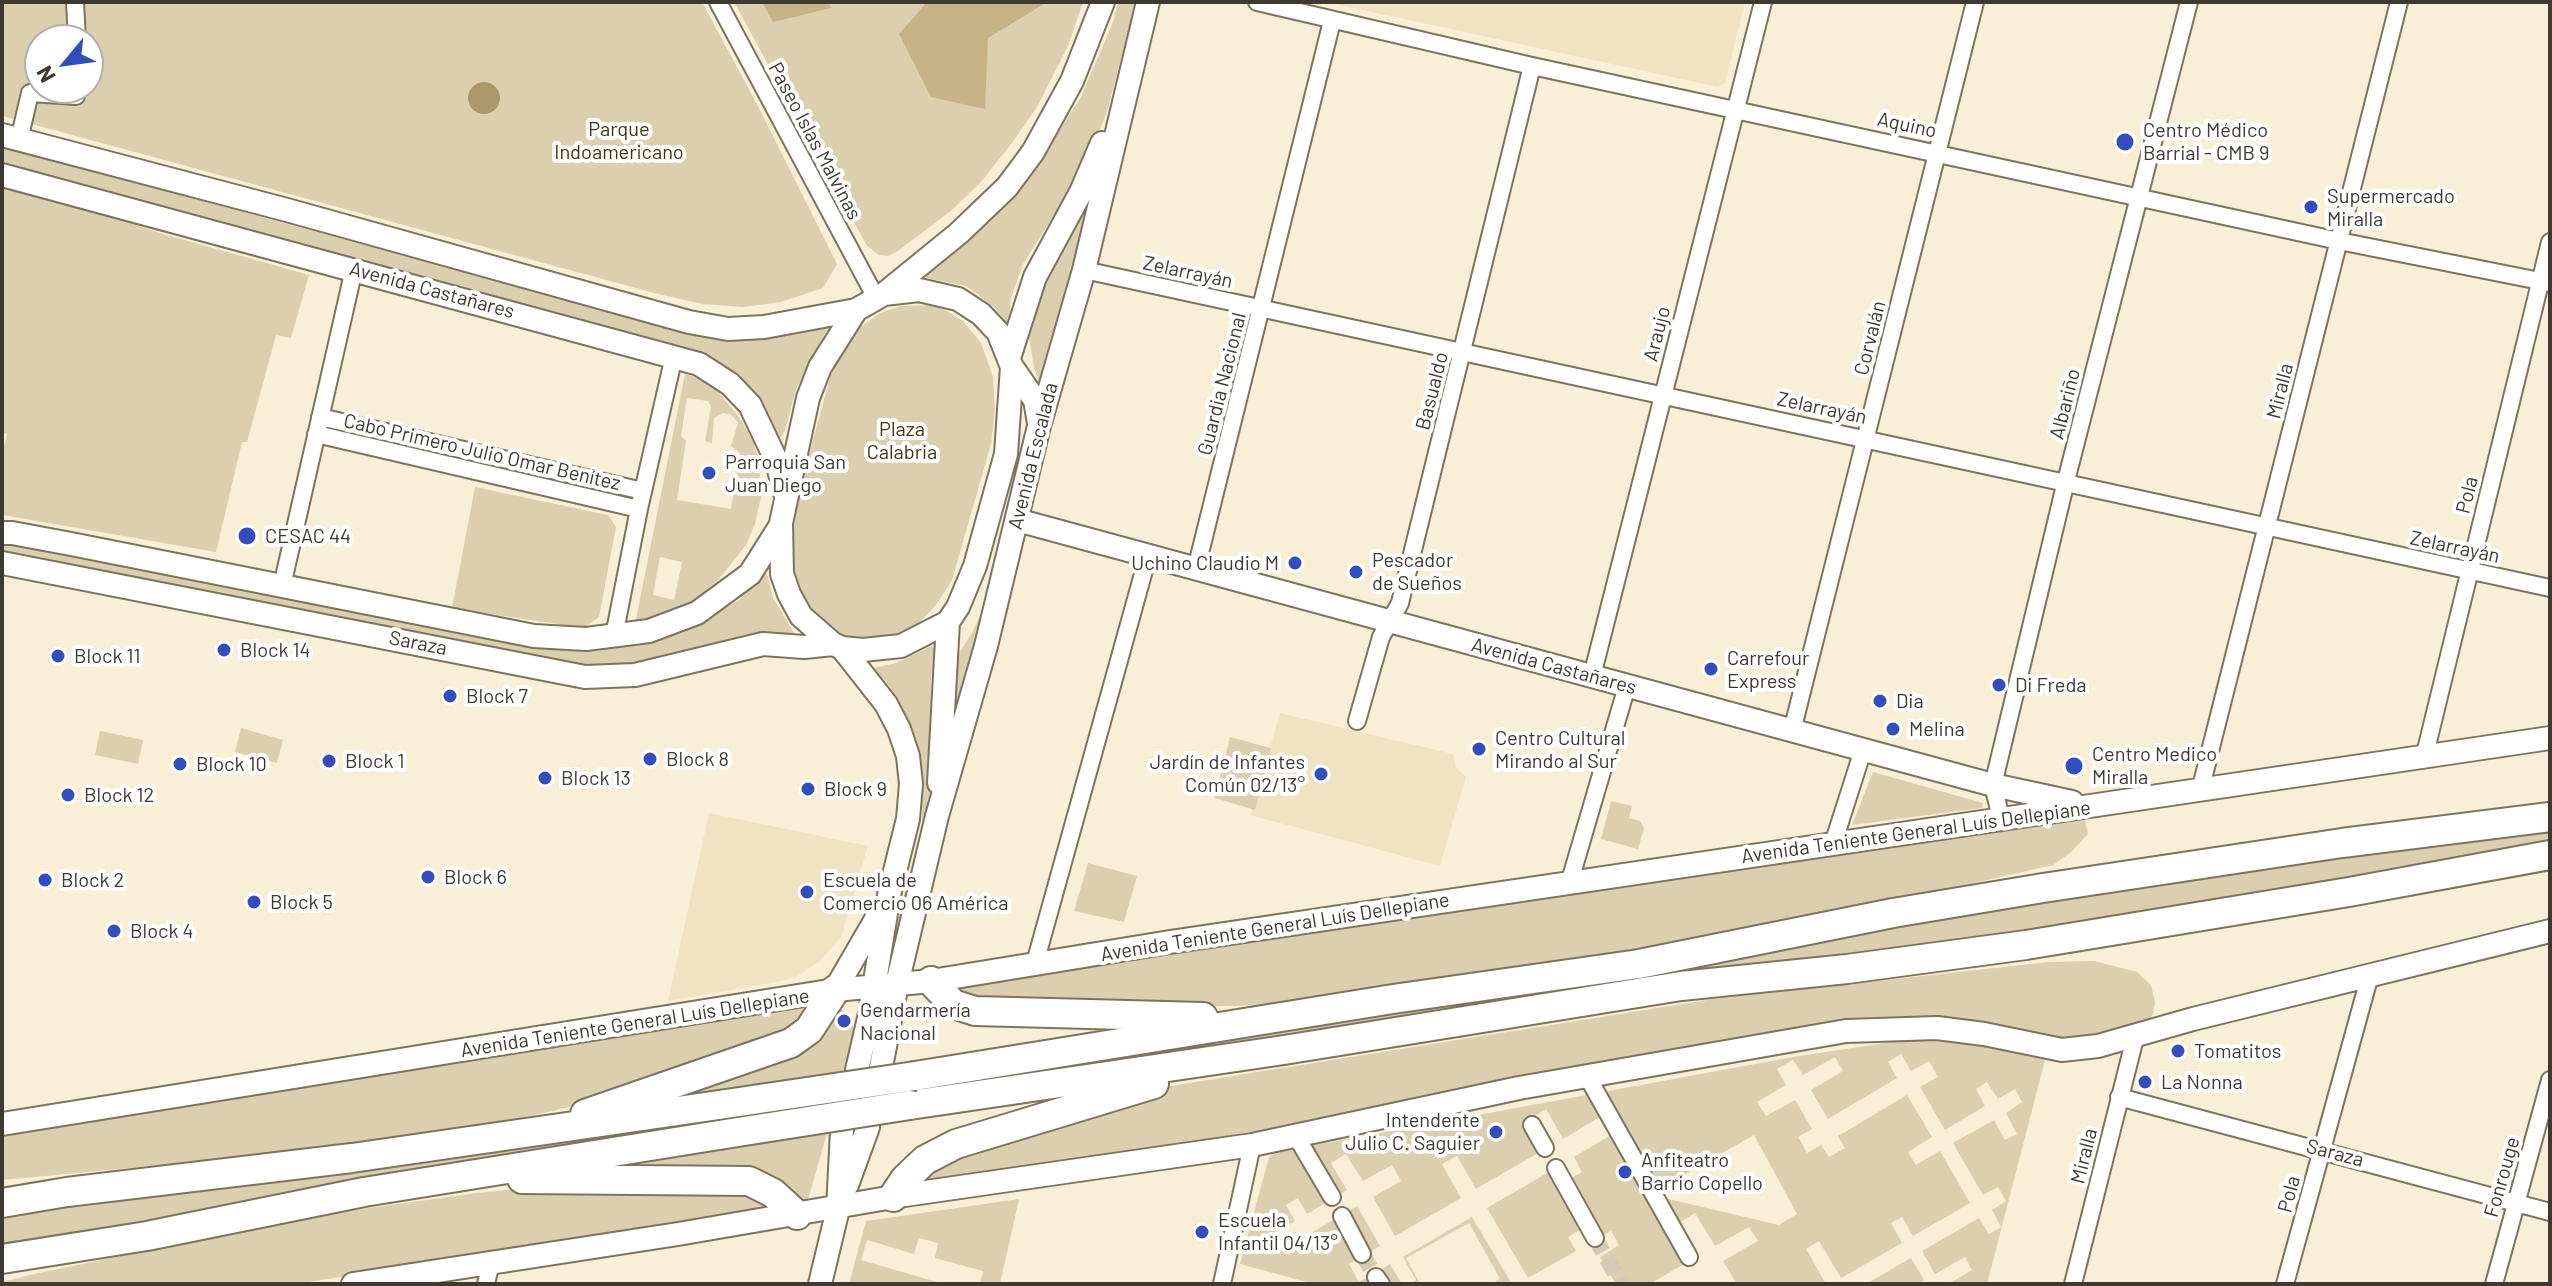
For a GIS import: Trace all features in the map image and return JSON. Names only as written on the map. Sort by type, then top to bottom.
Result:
[{"type":"highway","points":[[2,1203],[67,1192],[534,1133],[915,1076],[1284,1019],[1393,999],[1639,964],[1893,913],[2043,888],[2342,843],[2550,817]]},
{"type":"highway","points":[[2,1259],[147,1236],[364,1192],[719,1135],[1284,1050],[1681,986],[1847,969],[2026,945],[2349,892],[2550,855]]},
{"type":"highway","points":[[931,981],[953,1004],[975,1011],[1284,1019]]},
{"type":"highway","points":[[534,1133],[791,1043],[809,1030],[835,990]]},
{"type":"highway","points":[[893,1197],[916,1167],[956,1144],[1124,1092],[1284,1050]]},
{"type":"highway","points":[[456,1177],[749,1181],[773,1193],[797,1215]]},
{"type":"street","points":[[75,2],[76,24]]},
{"type":"street","name":"Paseo Islas Malvinas","points":[[718,2],[880,296]]},
{"type":"street","points":[[857,1070],[869,1018],[889,895],[908,819],[911,784],[908,756],[886,704],[838,646],[801,616],[782,574],[781,523],[808,398],[820,367],[856,310],[880,296],[959,233],[1007,187],[1033,152],[1072,81],[1103,2]]},
{"type":"street","name":"Avenida Escalada","points":[[881,1067],[897,984],[937,816],[986,646],[1039,426],[1084,270],[1148,2]]},
{"type":"street","name":"Aquino","points":[[1257,2],[1532,66],[2339,241],[2545,282]]},
{"type":"street","name":"Araujo","points":[[1592,676],[1763,2]]},
{"type":"street","name":"Corvalán","points":[[1792,731],[1975,2]]},
{"type":"street","name":"Albariño","points":[[2001,818],[1993,785],[2066,481],[2189,2]]},
{"type":"street","name":"Miralla","points":[[2200,791],[2399,2]]},
{"type":"street","name":"Guardia Nacional","points":[[1196,569],[1332,21]]},
{"type":"street","name":"Basualdo","points":[[1357,721],[1381,637],[1400,603],[1532,66]]},
{"type":"street","name":"Avenida Escalada","points":[[937,816],[953,615],[975,566],[1006,454],[1011,363],[1035,277],[1081,192],[1124,94]]},
{"type":"street","points":[[10,137],[25,104]]},
{"type":"street","name":"Avenida Castañares","points":[[10,137],[689,322],[728,329],[764,327],[856,310]]},
{"type":"street","name":"Avenida Castañares","points":[[2,175],[674,356],[715,373],[750,405],[777,462],[787,501]]},
{"type":"street","name":"Pola","points":[[2424,758],[2468,571],[2545,282],[2550,242]]},
{"type":"street","points":[[282,586],[354,269]]},
{"type":"street","name":"Zelarrayán","points":[[1084,270],[2550,588]]},
{"type":"street","points":[[880,296],[919,290],[942,293],[981,314],[998,332],[1011,363],[1035,400],[1039,426]]},
{"type":"street","points":[[614,636],[674,356]]},
{"type":"street","name":"Cabo Primero Julio Omar Benítez","points":[[320,417],[643,491]]},
{"type":"street","name":"Cabo Primero Julio Omar Benítez","points":[[316,434],[639,509]]},
{"type":"street","name":"Avenida Castañares","points":[[1017,520],[1993,785],[2093,806]]},
{"type":"street","name":"Saraza","points":[[7,533],[534,636],[586,639],[634,634],[697,613],[750,574],[781,523]]},
{"type":"street","points":[[1035,963],[1148,556]]},
{"type":"street","name":"Saraza","points":[[2,563],[585,677],[635,675],[763,644],[882,650],[901,646],[985,593],[1004,566]]},
{"type":"street","points":[[1569,884],[1627,686]]},
{"type":"street","name":"Avenida Teniente General Luís Dellepiane","points":[[2,1124],[835,990],[931,981],[2550,738]]},
{"type":"street","points":[[1833,844],[1863,750]]},
{"type":"street","points":[[835,990],[889,895]]},
{"type":"street","points":[[353,1284],[838,1209],[893,1197],[1252,1145],[1587,1076],[1846,1031],[1937,1028],[2062,1050],[2098,1046],[2550,931]]},
{"type":"street","points":[[2525,936],[2550,942]]},
{"type":"street","name":"Pola","points":[[2285,1284],[2370,975]]},
{"type":"street","name":"Miralla","points":[[2073,1284],[2135,1038]]},
{"type":"street","points":[[1587,1076],[1689,1257]]},
{"type":"street","name":"Fonrouge","points":[[2494,1284],[2550,1080]]},
{"type":"street","name":"Saraza","points":[[2119,1097],[2550,1212]]},
{"type":"street","points":[[1532,1125],[1545,1148]]},
{"type":"street","points":[[820,1284],[838,1209],[868,1127]]},
{"type":"street","points":[[838,1209],[842,1130]]},
{"type":"street","points":[[1296,1136],[1332,1197]]},
{"type":"street","points":[[1222,1284],[1252,1145]]},
{"type":"street","points":[[1556,1168],[1595,1238]]},
{"type":"street","points":[[1342,1216],[1362,1254]]},
{"type":"street","points":[[486,1284],[491,1262]]},
{"type":"shaded area","points":[[762,2],[829,2],[831,8],[773,22]]},
{"type":"shaded area","points":[[927,2],[1047,2],[988,38],[985,109],[931,97],[899,34]]},
{"type":"shaded area","points":[[1326,2],[1745,2],[1725,83],[1718,87]]},
{"type":"shaded area","points":[[484,82],[495,87],[500,98],[495,109],[484,114],[473,109],[468,98],[473,87]]},
{"type":"shaded area","points":[[1280,713],[1453,754],[1456,768],[1466,777],[1440,866],[1250,815]]},
{"type":"shaded area","points":[[709,813],[868,846],[841,937],[820,961],[796,977],[777,982],[668,1001]]},
{"type":"green space","name":"Parque Indoamericano","points":[[2,2],[702,2],[837,264],[823,288],[781,302],[743,307],[702,304],[2,116]]},
{"type":"green space","points":[[734,2],[1083,2],[1068,46],[1037,107],[1012,143],[980,183],[952,210],[888,256],[879,255],[867,246]]},
{"type":"green space","points":[[1118,2],[1136,2],[1107,112],[1084,168],[1023,264],[1011,298],[1008,324],[994,307],[966,286],[926,278],[924,272],[1045,152],[1081,97],[1113,22]]},
{"type":"green space","points":[[2,147],[669,327],[832,320],[796,389],[785,431],[778,441],[736,381],[2,168]]},
{"type":"green space","points":[[1100,172],[1041,387],[1029,337],[1032,308]]},
{"type":"green space","points":[[2,184],[40,192],[163,234],[309,275],[291,338],[276,335],[247,442],[242,442],[216,552],[2,515],[2,456],[7,434],[2,432]]},
{"type":"green space","name":"Plaza Calabria","points":[[931,305],[963,321],[981,343],[993,377],[995,410],[991,444],[952,580],[936,605],[905,632],[866,640],[845,637],[821,622],[801,597],[792,572],[791,540],[796,503],[831,374],[854,332],[880,313],[901,306]]},
{"type":"green space","points":[[685,374],[710,382],[739,417],[753,441],[759,461],[761,497],[746,545],[719,579],[676,611],[635,624]],"holes":[[[687,398],[708,401],[711,407],[705,441],[712,443],[714,418],[723,413],[732,415],[738,423],[731,446],[740,453],[731,509],[677,500],[686,441],[681,436]],[[660,557],[682,562],[674,600],[653,595]]]},
{"type":"green space","points":[[475,487],[608,515],[616,527],[599,617],[583,628],[452,608]]},
{"type":"green space","points":[[9,540],[594,648],[668,637],[702,622],[739,600],[762,574],[767,574],[773,598],[796,636],[651,666],[591,669],[3,554],[2,548]]},
{"type":"green space","points":[[992,591],[950,743],[952,671]]},
{"type":"green space","points":[[932,646],[936,652],[931,677],[930,793],[895,949],[891,944],[922,827],[922,767],[900,707],[890,687],[873,668],[896,663]]},
{"type":"green space","points":[[241,728],[283,740],[277,763],[235,752]]},
{"type":"green space","points":[[100,731],[143,740],[138,764],[95,755]]},
{"type":"green space","points":[[1230,737],[1271,748],[1255,810],[1215,798]]},
{"type":"green space","points":[[1873,772],[1983,803],[1982,808],[1852,825]]},
{"type":"green space","points":[[1611,801],[1632,806],[1629,818],[1640,821],[1644,828],[1638,849],[1601,839]]},
{"type":"green space","points":[[2085,820],[2088,834],[2053,865],[1689,948],[1392,984],[1264,1005],[1122,1009],[964,1002],[957,984],[1378,924],[1998,826]]},
{"type":"green space","points":[[2550,831],[2550,845],[2078,927],[1108,1063],[410,1170],[109,1231],[2,1247],[2,1216],[469,1157],[1668,972],[1966,912],[2463,839]]},
{"type":"green space","points":[[1088,863],[1137,876],[1124,922],[1074,911]]},
{"type":"green space","points":[[2094,961],[2137,972],[2151,985],[2155,1003],[2153,1014],[2147,1022],[2078,1041],[1812,1028],[1751,1035],[1171,1147],[924,1183],[919,1180],[917,1171],[1061,1117],[1170,1086],[1707,1000],[2049,962]]},
{"type":"green space","points":[[799,1006],[808,1011],[805,1025],[599,1100],[531,1116],[321,1150],[2,1180],[2,1135]]},
{"type":"green space","points":[[839,1008],[850,1014],[854,1029],[843,1072],[648,1106]]},
{"type":"green space","points":[[1937,1035],[2045,1060],[1987,1284],[1948,1284],[1972,1270],[1965,1257],[1935,1274],[1922,1251],[1979,1218],[1989,1234],[2001,1227],[1992,1210],[2006,1201],[1998,1187],[1983,1195],[1953,1143],[1994,1120],[2005,1140],[2017,1134],[2006,1113],[2022,1102],[2015,1089],[1998,1099],[1987,1082],[1976,1089],[1985,1106],[1945,1130],[1920,1087],[1938,1077],[1929,1061],[1911,1071],[1901,1054],[1888,1062],[1897,1078],[1828,1119],[1811,1090],[1843,1071],[1835,1057],[1803,1075],[1793,1060],[1777,1069],[1786,1085],[1757,1102],[1766,1116],[1795,1100],[1812,1129],[1798,1137],[1807,1153],[1821,1145],[1829,1157],[1845,1148],[1838,1136],[1907,1095],[1932,1137],[1908,1152],[1916,1165],[1940,1151],[1970,1203],[1913,1236],[1902,1217],[1891,1223],[1902,1243],[1841,1278],[1819,1241],[1806,1249],[1826,1284],[1737,1284],[1723,1261],[1758,1241],[1749,1227],[1715,1246],[1695,1213],[1680,1222],[1699,1255],[1650,1284],[1616,1284],[1600,1257],[1619,1245],[1611,1231],[1591,1242],[1583,1228],[1568,1237],[1576,1251],[1528,1278],[1487,1208],[1561,1165],[1570,1179],[1582,1172],[1574,1157],[1611,1135],[1600,1117],[1563,1139],[1546,1109],[1533,1117],[1550,1146],[1476,1189],[1457,1156],[1442,1164],[1461,1198],[1395,1236],[1373,1197],[1401,1181],[1392,1165],[1363,1181],[1346,1154],[1331,1163],[1347,1190],[1307,1214],[1298,1198],[1286,1205],[1295,1221],[1271,1235],[1280,1251],[1357,1206],[1380,1246],[1349,1264],[1359,1282],[1390,1264],[1402,1284],[1314,1284],[1240,1264],[1269,1157],[1277,1152],[1793,1057]],"holes":[[[1754,1135],[1797,1214],[1779,1225],[1664,1198],[1660,1189]]]},
{"type":"green space","points":[[827,1133],[807,1203],[582,1171],[760,1140]]},
{"type":"green space","points":[[749,1188],[768,1207],[766,1210],[296,1284],[2,1284],[34,1274],[319,1215],[477,1193],[517,1189]]},
{"type":"green space","points":[[1019,1199],[1000,1284],[980,1284],[983,1271],[935,1258],[938,1243],[919,1238],[914,1254],[867,1240],[861,1260],[944,1284],[849,1284],[866,1221]]},
{"type":"green space","points":[[1472,1217],[1512,1284],[1492,1284],[1500,1279],[1469,1223],[1406,1258],[1420,1284],[1410,1284],[1416,1280],[1403,1257]]},
{"type":"green space","points":[[1911,1258],[1924,1280],[1918,1284],[1866,1284]]},
{"type":"tunnel","points":[[1595,1238],[1621,1284]]},
{"type":"tunnel","points":[[1362,1254],[1376,1277]]},
{"type":"place","name":"Centro Médico Barrial - CMB 9","points":[[2125,142]]},
{"type":"place","name":"Supermercado Miralla","points":[[2311,207]]},
{"type":"place","name":"Parroquia San Juan Diego","points":[[709,473]]},
{"type":"place","name":"CESAC 44","points":[[247,536]]},
{"type":"place","name":"Uchino Claudio M","points":[[1295,563]]},
{"type":"place","name":"Pescador de Sueños","points":[[1356,572]]},
{"type":"place","name":"Block 14","points":[[224,650]]},
{"type":"place","name":"Block 11","points":[[58,656]]},
{"type":"place","name":"Carrefour Express","points":[[1711,669]]},
{"type":"place","name":"Di Freda","points":[[1999,685]]},
{"type":"place","name":"Block 7","points":[[450,696]]},
{"type":"place","name":"Dia","points":[[1880,701]]},
{"type":"place","name":"Melina","points":[[1893,729]]},
{"type":"place","name":"Centro Cultural Mirando al Sur","points":[[1479,749]]},
{"type":"place","name":"Block 8","points":[[650,759]]},
{"type":"place","name":"Block 1","points":[[329,761]]},
{"type":"place","name":"Block 10","points":[[180,764]]},
{"type":"place","name":"Centro Medico Miralla","points":[[2074,766]]},
{"type":"place","name":"Jardín de Infantes Común 02/13°","points":[[1321,774]]},
{"type":"place","name":"Block 13","points":[[545,778]]},
{"type":"place","name":"Block 9","points":[[808,789]]},
{"type":"place","name":"Block 12","points":[[68,795]]},
{"type":"place","name":"Block 6","points":[[428,877]]},
{"type":"place","name":"Block 2","points":[[45,880]]},
{"type":"place","name":"Escuela de Comercio 06 América","points":[[807,892]]},
{"type":"place","name":"Block 5","points":[[254,902]]},
{"type":"place","name":"Block 4","points":[[114,931]]},
{"type":"place","name":"Gendarmería Nacional","points":[[844,1021]]},
{"type":"place","name":"Tomatitos","points":[[2178,1051]]},
{"type":"place","name":"La Nonna","points":[[2145,1082]]},
{"type":"place","name":"Intendente Julio C. Saguier","points":[[1496,1132]]},
{"type":"place","name":"Anfiteatro Barrio Copello","points":[[1625,1172]]},
{"type":"place","name":"Escuela Infantil 04/13°","points":[[1202,1232]]}]
